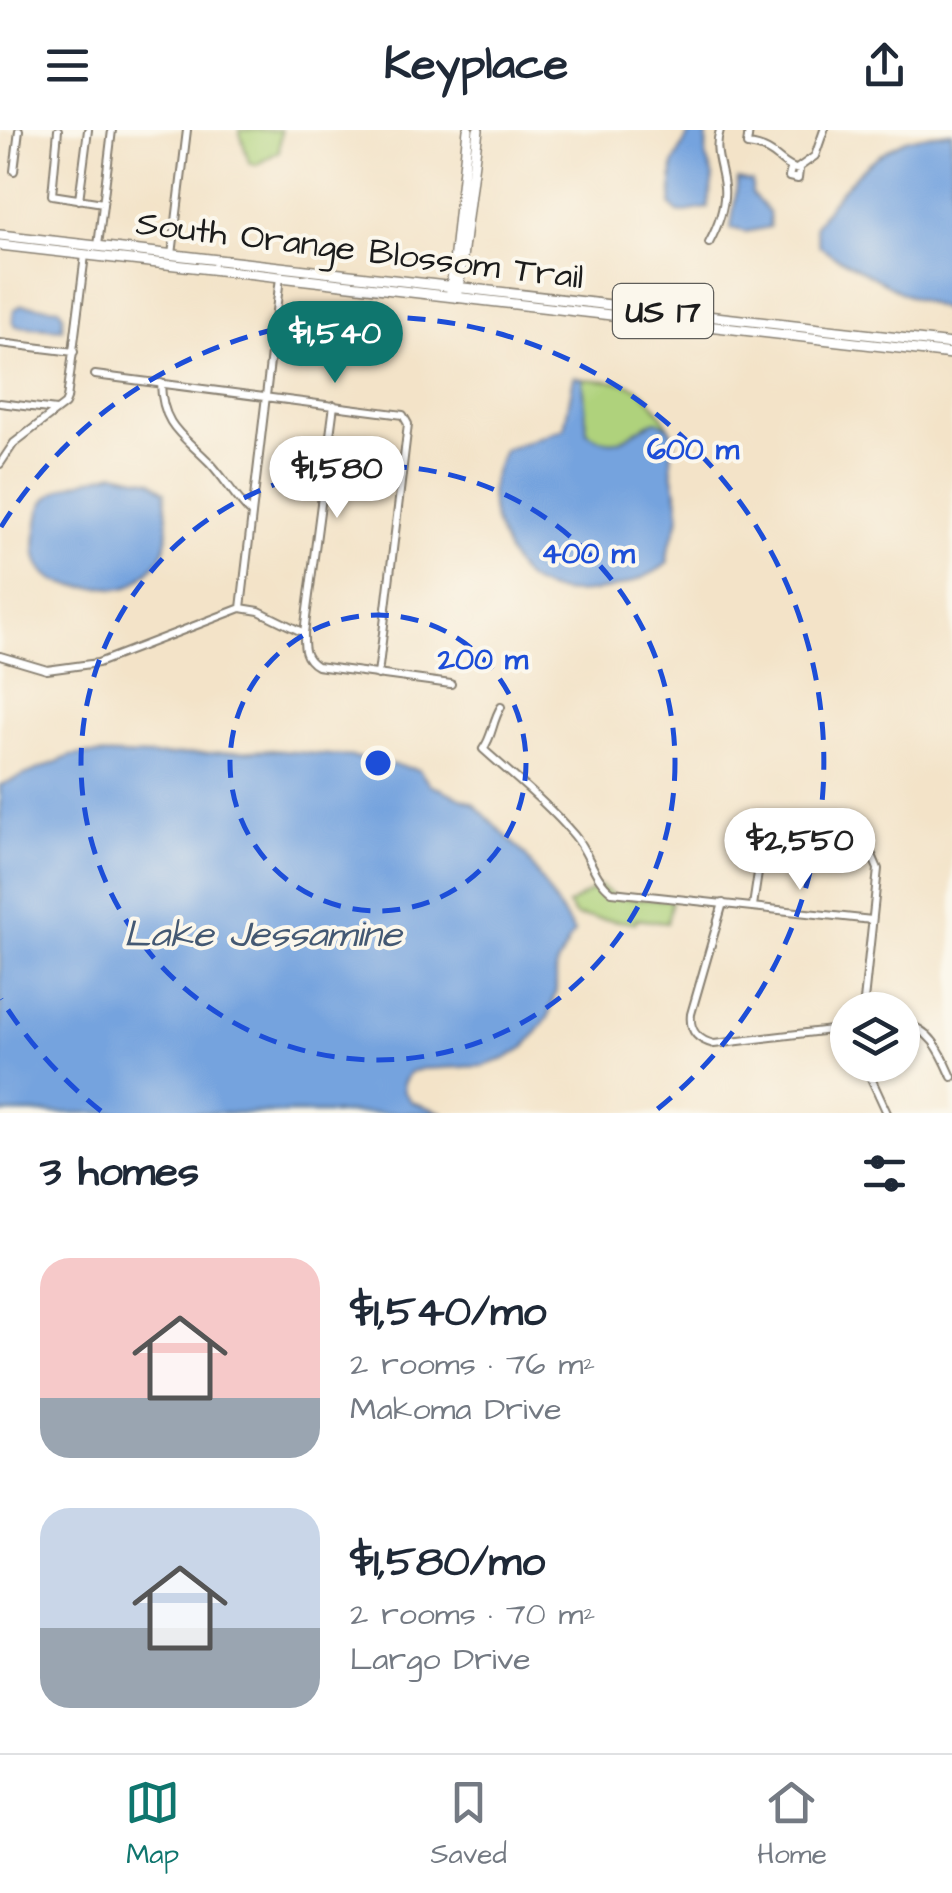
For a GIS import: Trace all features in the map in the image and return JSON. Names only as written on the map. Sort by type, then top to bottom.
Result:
[{"type":"main road","points":[[454,290],[472,131]]},
{"type":"main road","name":"South Orange Blossom Trail","points":[[0,235],[454,290],[682,324],[952,354]]},
{"type":"main road","name":"South Orange Blossom Trail","points":[[0,245],[952,344]]},
{"type":"main road","points":[[156,263],[172,255]]},
{"type":"main road","points":[[181,266],[196,257]]},
{"type":"main road","points":[[682,324],[702,316]]},
{"type":"main road","points":[[785,336],[805,327]]},
{"type":"street","points":[[14,171],[19,130]]},
{"type":"street","points":[[58,130],[52,195],[102,203]]},
{"type":"street","points":[[80,200],[88,130]]},
{"type":"street","points":[[98,246],[112,130]]},
{"type":"street","points":[[172,255],[187,130]]},
{"type":"street","points":[[709,243],[718,227],[724,201],[724,184],[716,160],[720,130]]},
{"type":"street","points":[[749,130],[747,145],[770,150],[794,169],[815,155],[824,130]]},
{"type":"street","points":[[0,464],[14,442],[67,399],[85,255]]},
{"type":"street","points":[[241,608],[280,277]]},
{"type":"street","points":[[0,344],[74,352]]},
{"type":"street","points":[[94,376],[399,413],[408,424],[378,674]]},
{"type":"street","points":[[161,383],[164,409],[178,436],[212,465],[252,514]]},
{"type":"street","points":[[0,403],[58,410]]},
{"type":"street","points":[[334,404],[304,653],[310,663],[450,684]]},
{"type":"street","points":[[0,656],[47,670],[98,663],[241,608],[259,611],[304,633]]},
{"type":"street","points":[[501,707],[492,738],[484,749],[573,834],[591,857],[603,886],[622,896],[872,920]]},
{"type":"street","points":[[753,906],[760,853],[771,842],[863,852],[877,860],[864,992]]},
{"type":"street","points":[[723,903],[691,1014],[696,1036],[714,1044],[830,1030]]},
{"type":"street","points":[[920,1030],[937,1043],[952,1076]]},
{"type":"street","points":[[873,1082],[888,1113]]},
{"type":"green space","points":[[239,130],[281,130],[279,151],[256,165],[249,162]]},
{"type":"green space","points":[[583,379],[635,387],[651,401],[669,427],[657,421],[617,441],[599,439],[587,432]]},
{"type":"green space","points":[[599,886],[618,898],[672,900],[667,923],[576,916],[568,905]]},
{"type":"water","points":[[691,130],[707,130],[706,158],[713,177],[708,208],[679,213],[671,206],[673,164]]},
{"type":"water","points":[[952,132],[952,313],[904,294],[831,254],[819,245],[815,226],[843,189],[892,147],[906,140]]},
{"type":"water","points":[[738,179],[752,182],[752,194],[769,212],[770,227],[746,232],[731,228]]},
{"type":"water","points":[[22,305],[59,308],[62,329],[16,326],[14,310]]},
{"type":"water","points":[[574,377],[583,379],[587,432],[599,439],[617,441],[657,421],[669,427],[675,442],[671,460],[679,515],[668,563],[636,581],[574,593],[536,585],[522,574],[499,532],[491,500],[495,470],[504,450],[564,428]]},
{"type":"water","points":[[115,473],[152,481],[165,492],[167,538],[160,558],[141,579],[122,589],[73,586],[50,578],[37,560],[35,547],[44,503],[65,488]]},
{"type":"water","name":"Lake Jessamine","points":[[271,750],[354,757],[419,770],[429,784],[473,803],[526,856],[574,932],[556,966],[556,990],[548,1018],[525,1047],[505,1059],[483,1066],[409,1073],[403,1083],[412,1102],[444,1113],[0,1113],[0,785],[85,754],[154,756]]}]
